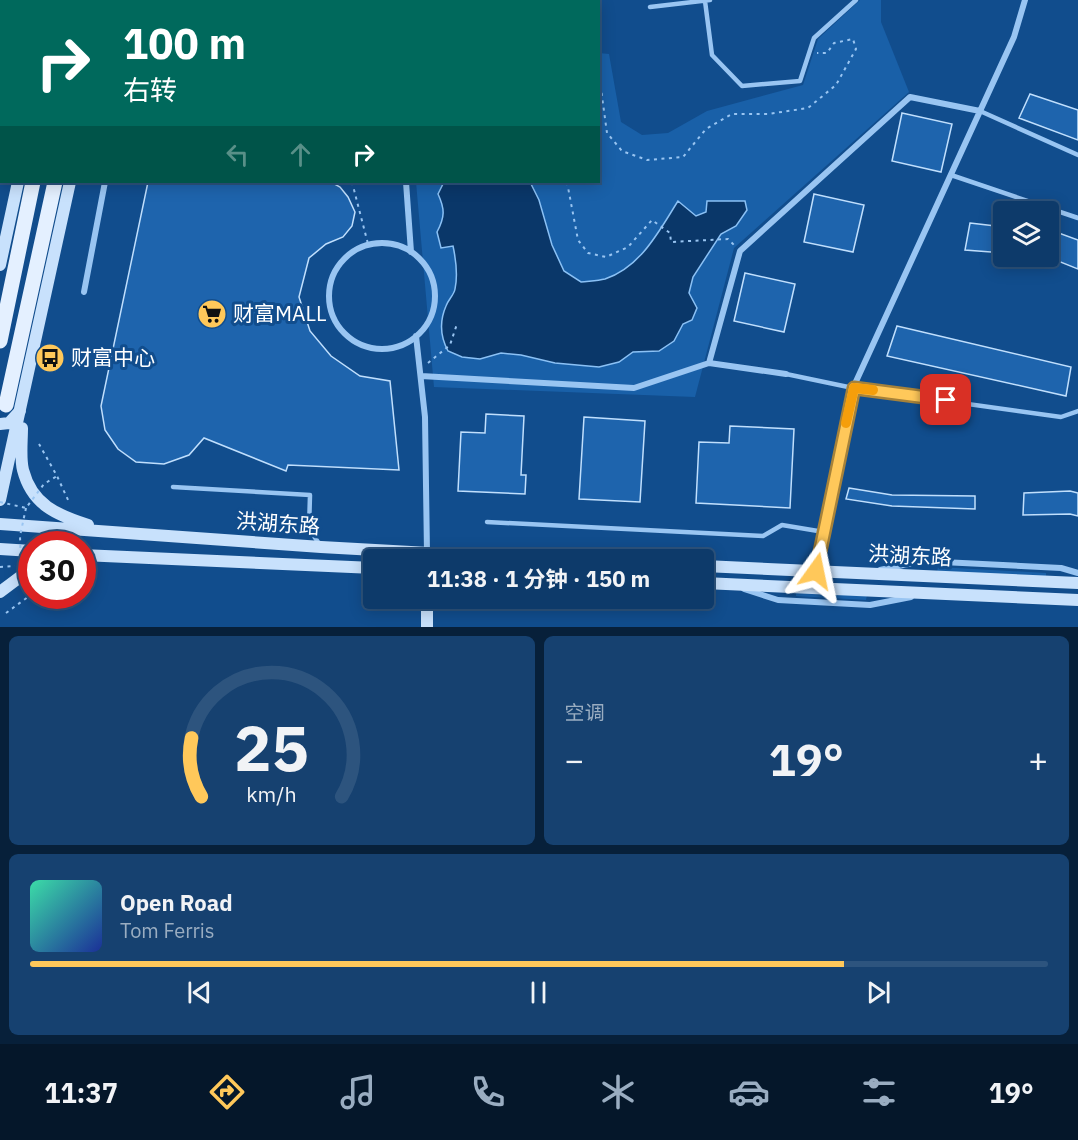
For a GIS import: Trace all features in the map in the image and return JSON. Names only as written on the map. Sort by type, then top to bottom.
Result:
[{"type":"main road","points":[[0,265],[18,183]]},
{"type":"main road","points":[[0,340],[33,183]]},
{"type":"main road","points":[[0,501],[13,408],[55,183]]},
{"type":"main road","points":[[0,424],[9,423],[70,183]]},
{"type":"main road","points":[[13,408],[23,470],[37,500],[63,517],[109,531]]},
{"type":"main road","name":"洪湖东路","points":[[0,524],[363,551]]},
{"type":"main road","points":[[0,549],[18,550]]},
{"type":"main road","name":"洪湖东路","points":[[96,556],[363,568]]},
{"type":"main road","name":"洪湖东路","points":[[714,566],[1078,584]]},
{"type":"main road","points":[[0,592],[18,574]]},
{"type":"main road","name":"洪湖东路","points":[[714,583],[1076,601]]},
{"type":"main road","points":[[427,609],[427,627]]},
{"type":"street","points":[[816,571],[854,388],[1014,37],[1025,0]]},
{"type":"street","points":[[709,363],[740,251],[910,97],[980,111]]},
{"type":"street","points":[[84,292],[105,183]]},
{"type":"street","points":[[406,183],[411,252]]},
{"type":"street","points":[[386,243],[403,247],[411,252],[429,271],[435,288],[434,306],[428,322],[417,336],[401,345],[384,349],[367,347],[351,339],[339,327],[331,312],[328,295],[332,278],[340,263],[353,251],[369,244],[386,243]]},
{"type":"street","points":[[417,336],[425,417],[427,549]]},
{"type":"street","points":[[420,372],[634,388],[709,363],[786,374]]},
{"type":"street","points":[[862,573],[922,561],[1061,568],[1078,573]]},
{"type":"lane","points":[[650,7],[710,0]]},
{"type":"lane","points":[[705,1],[712,56],[742,86],[800,81],[814,38],[856,0]]},
{"type":"lane","points":[[980,111],[1078,155]]},
{"type":"lane","points":[[951,175],[1078,218]]},
{"type":"lane","points":[[786,374],[854,388],[1061,417],[1078,411]]},
{"type":"lane","points":[[173,487],[310,495],[309,529],[321,547]]},
{"type":"lane","points":[[487,522],[763,536],[782,525],[824,532]]},
{"type":"path","points":[[600,88],[607,133],[622,151],[646,160],[683,157],[706,129],[732,114],[768,114],[808,108],[836,85],[856,49],[853,39],[834,43],[827,53],[809,53]]},
{"type":"path","points":[[352,183],[369,244]]},
{"type":"path","points":[[567,183],[578,240],[588,253],[606,257],[628,247],[652,220],[670,233],[670,242],[728,239]]},
{"type":"path","points":[[420,372],[450,345],[457,324]]},
{"type":"path","points":[[39,444],[69,502]]},
{"type":"path","points":[[21,531],[26,508],[45,484],[57,476]]},
{"type":"path","points":[[0,501],[26,508]]},
{"type":"path","points":[[0,567],[18,566]]},
{"type":"path","points":[[6,613],[18,604]]},
{"type":"shaded area","points":[[860,0],[881,0],[881,22],[909,92],[734,248],[695,397],[434,387],[416,183],[600,183],[600,53],[609,54],[621,122],[642,135],[668,133],[707,111],[803,85],[818,39]]},
{"type":"shaded area","points":[[444,183],[530,183],[539,200],[552,245],[564,271],[581,282],[605,279],[629,266],[648,247],[678,201],[696,216],[706,212],[707,201],[745,201],[747,210],[736,226],[721,234],[693,277],[689,293],[697,308],[692,320],[683,324],[674,341],[659,351],[633,352],[619,362],[599,367],[555,363],[501,353],[480,359],[462,357],[448,351],[443,340],[441,323],[456,284],[456,262],[453,246],[441,248],[437,232],[443,213],[438,194]]},
{"type":"shaded area","points":[[938,567],[1046,573],[1046,578],[937,572]]},
{"type":"shaded area","points":[[796,592],[867,595],[866,600],[796,596]]},
{"type":"building","points":[[1030,94],[1078,110],[1078,140],[1019,118]]},
{"type":"building","points":[[902,113],[952,124],[941,172],[892,161]]},
{"type":"building","name":"财富MALL","points":[[148,183],[333,183],[340,187],[355,212],[352,226],[343,237],[326,244],[309,258],[299,297],[310,331],[331,356],[360,376],[390,381],[399,470],[288,465],[286,471],[204,438],[189,455],[164,464],[136,462],[118,449],[105,430],[101,406]]},
{"type":"building","points":[[814,194],[864,205],[853,252],[804,242]]},
{"type":"building","points":[[970,223],[993,226],[993,252],[965,250]]},
{"type":"building","points":[[1059,233],[1078,240],[1078,269],[1059,261]]},
{"type":"building","points":[[745,273],[795,284],[784,332],[734,321]]},
{"type":"building","points":[[897,326],[1071,367],[1066,396],[887,356]]},
{"type":"building","points":[[486,414],[524,416],[521,475],[526,475],[525,494],[458,491],[461,432],[485,433]]},
{"type":"building","points":[[584,417],[645,421],[640,502],[579,499]]},
{"type":"building","points":[[730,426],[794,429],[790,508],[696,503],[699,442],[729,443]]},
{"type":"building","points":[[849,488],[892,495],[975,496],[975,509],[892,506],[846,499]]},
{"type":"building","points":[[1070,491],[1078,493],[1078,516],[1070,514],[1023,515],[1024,493]]},
{"type":"slow traffic","points":[[846,423],[854,388],[873,390]]},
{"type":"place","name":"财富MALL","points":[[212,314]]},
{"type":"place","name":"财富中心","points":[[50,358]]},
{"type":"route","points":[[816,571],[854,388],[946,400]]}]
